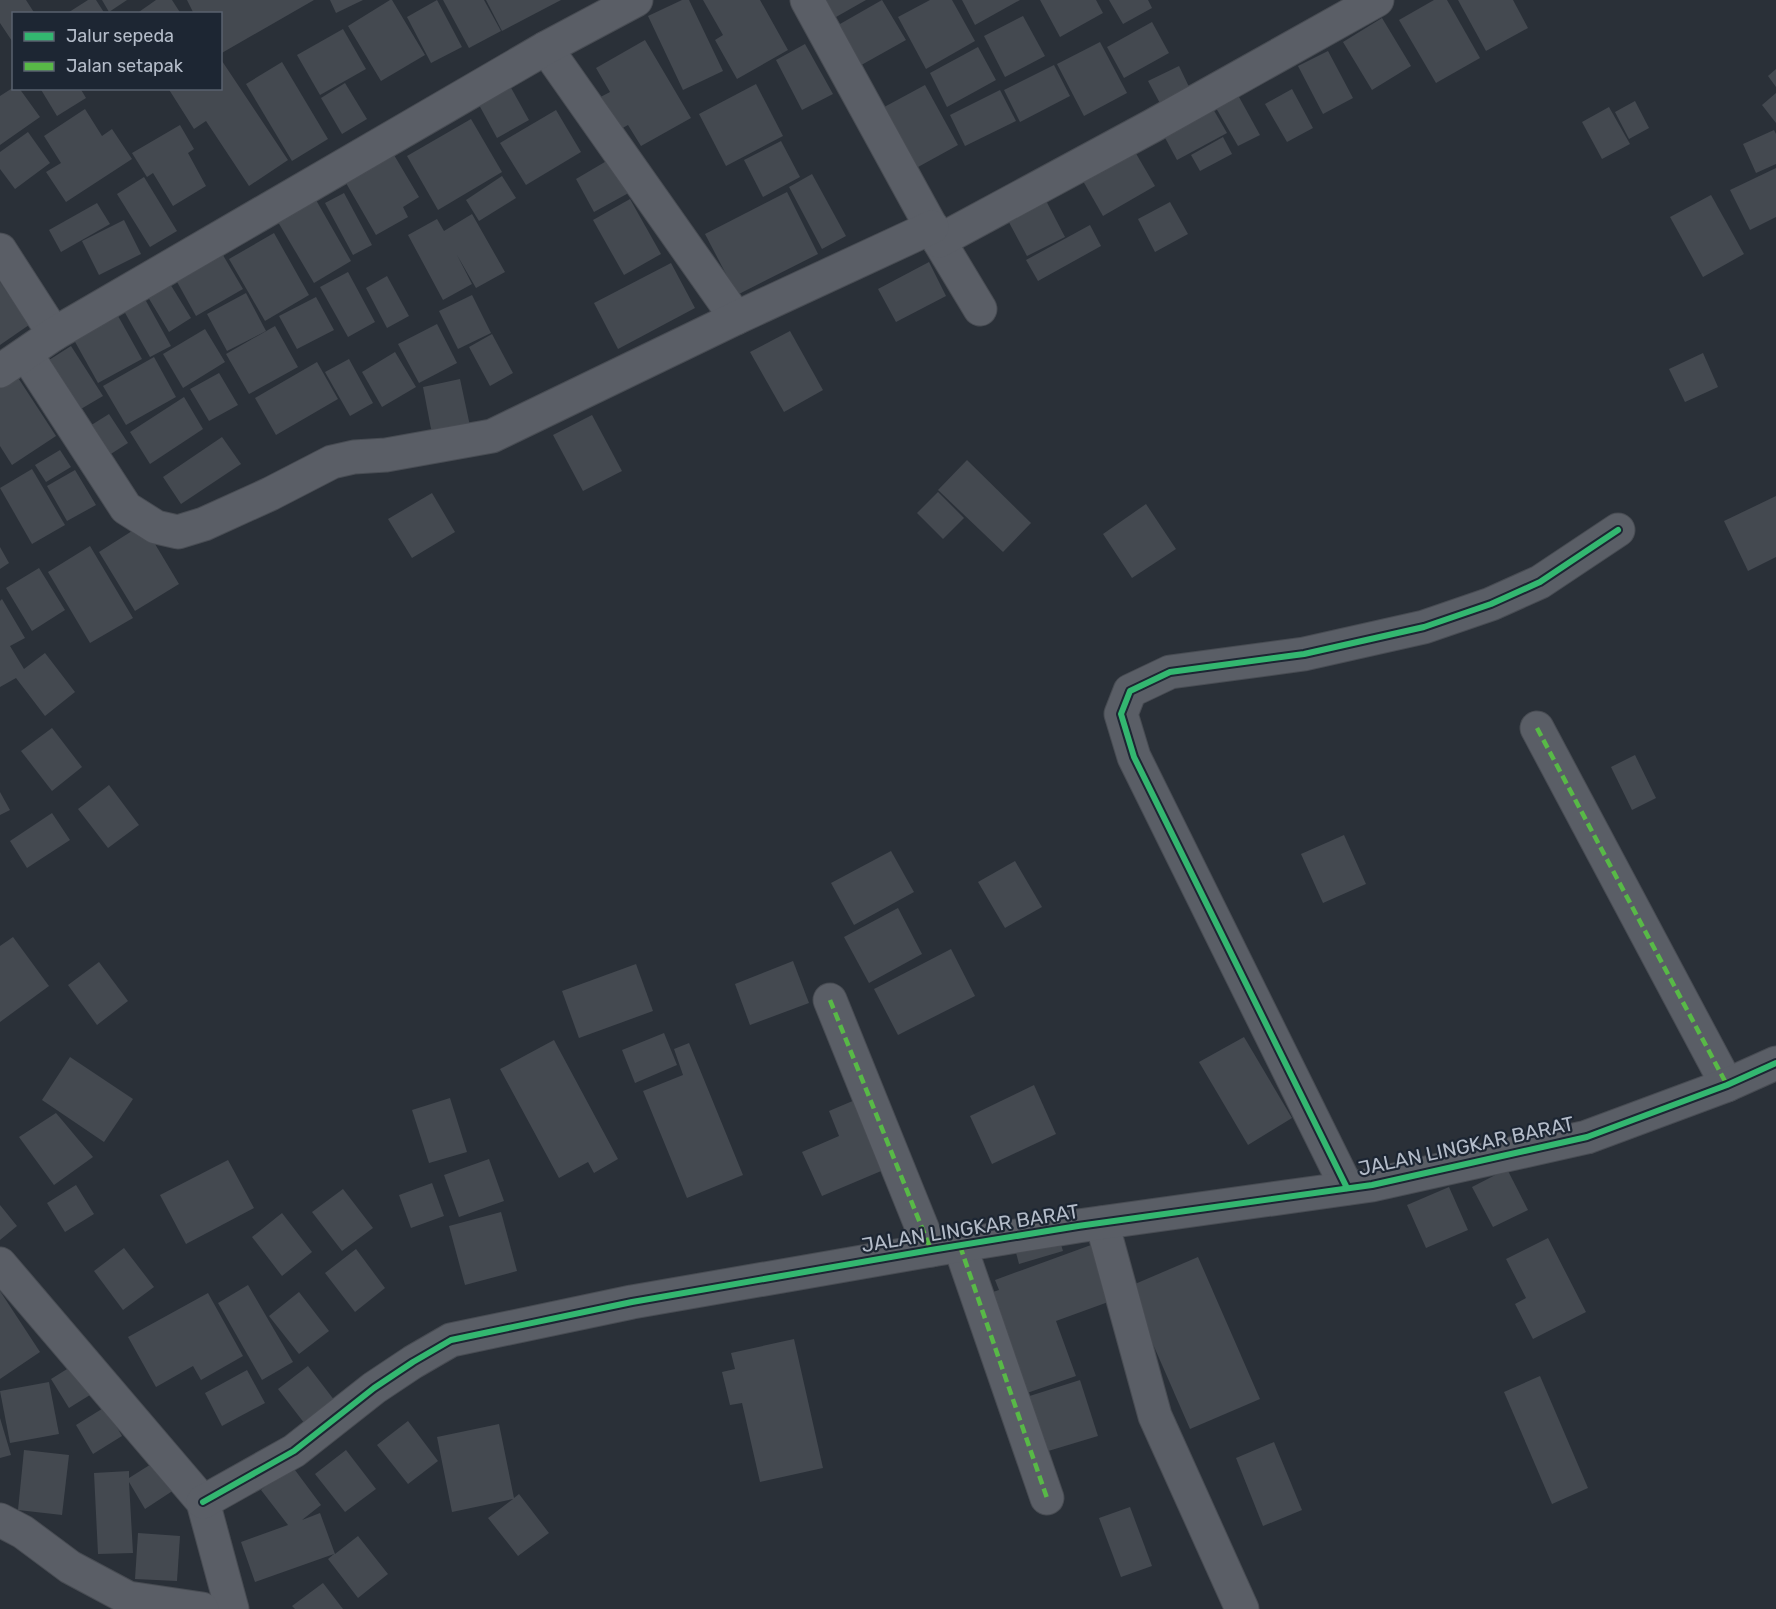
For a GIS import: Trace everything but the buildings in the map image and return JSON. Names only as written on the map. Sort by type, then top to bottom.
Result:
[{"type":"street","points":[[807,0],[980,309]]},
{"type":"street","points":[[626,2],[54,334],[13,362],[126,507],[156,527],[178,532],[204,524],[333,462],[492,436],[736,318],[936,234],[1152,126],[1377,0]]},
{"type":"street","points":[[546,48],[736,318]]},
{"type":"street","points":[[0,250],[54,334]]},
{"type":"street","points":[[1347,1188],[1134,757],[1121,714],[1130,691],[1170,672],[1304,654],[1424,627],[1491,604],[1540,582],[1618,531]]},
{"type":"street","points":[[1537,728],[1727,1085]]},
{"type":"street","points":[[830,1000],[946,1248],[1047,1498]]},
{"type":"street","name":"JALAN LINGKAR BARAT","points":[[203,1502],[294,1451],[374,1388],[451,1340],[632,1302],[946,1248],[1102,1223],[1372,1185],[1587,1137],[1727,1085],[1776,1063]]},
{"type":"street","points":[[1102,1223],[1155,1416],[1242,1609]]},
{"type":"street","points":[[0,1264],[203,1502],[232,1609]]},
{"type":"street","points":[[0,1520],[23,1532],[70,1567],[128,1598],[202,1609]]},
{"type":"marked path","points":[[1537,728],[1727,1085]]},
{"type":"marked path","points":[[830,1000],[931,1250]]},
{"type":"marked path","points":[[960,1246],[1047,1498]]},
{"type":"cycle path","points":[[1347,1188],[1134,757],[1121,714],[1130,691],[1170,672],[1304,654],[1424,627],[1491,604],[1540,582],[1618,530]]},
{"type":"cycle path","points":[[203,1502],[294,1451],[374,1388],[451,1340],[632,1302],[931,1250],[1078,1226],[1372,1185],[1587,1137],[1727,1085],[1776,1063]]}]
